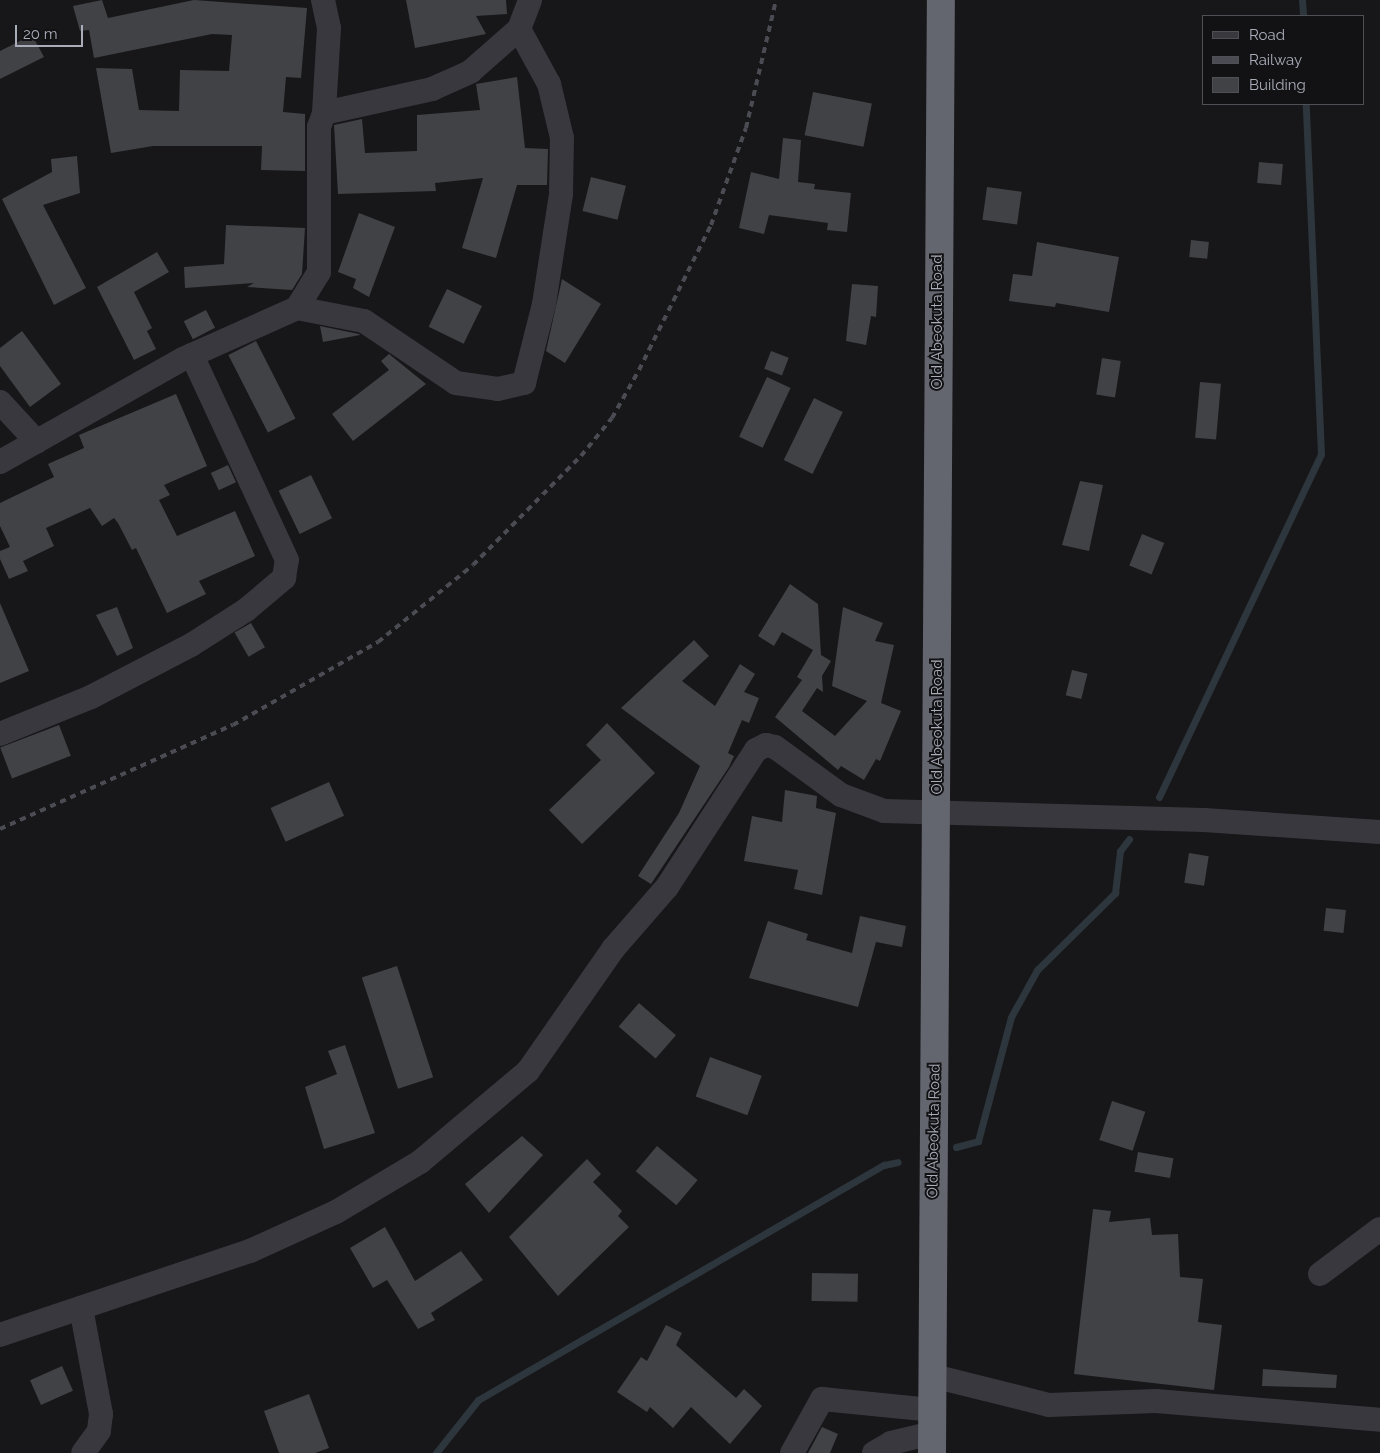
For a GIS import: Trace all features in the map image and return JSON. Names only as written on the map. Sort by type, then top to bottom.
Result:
[{"type":"highway","name":"Old Abeokuta Road","points":[[932,1432],[938,815],[941,0]]},
{"type":"street","points":[[0,462],[192,355],[297,308],[319,272],[319,127],[324,113],[329,28],[323,0]]},
{"type":"street","points":[[324,113],[432,90],[470,72],[519,30],[530,0]]},
{"type":"street","points":[[297,308],[364,322],[456,383],[498,389],[524,383],[544,304],[560,203],[562,138],[549,84],[519,30]]},
{"type":"street","points":[[0,734],[91,697],[192,645],[269,594],[284,578],[287,560],[192,355]]},
{"type":"street","points":[[0,402],[37,442]]},
{"type":"street","points":[[0,1335],[250,1251],[336,1212],[420,1162],[528,1071],[546,1048],[613,949],[667,887],[756,750],[775,747],[864,806],[938,815],[1204,820],[1380,832]]},
{"type":"street","points":[[1320,1274],[1380,1229]]},
{"type":"street","points":[[81,1308],[101,1414],[96,1436],[83,1453]]},
{"type":"street","points":[[933,1376],[1049,1405],[1156,1401],[1380,1420]]},
{"type":"street","points":[[792,1453],[822,1400],[932,1432]]},
{"type":"street","points":[[874,1453],[891,1443],[932,1432]]},
{"type":"building","points":[[102,0],[108,18],[194,0],[307,8],[301,78],[286,77],[283,112],[305,114],[305,171],[261,170],[262,146],[153,146],[111,153],[96,68],[132,69],[139,110],[179,111],[180,70],[229,71],[232,35],[212,34],[94,58],[89,30],[80,31],[73,6]]},
{"type":"building","points":[[406,0],[506,0],[507,14],[476,16],[486,34],[415,48]]},
{"type":"building","points":[[32,35],[44,57],[0,79],[0,51]]},
{"type":"building","points":[[517,77],[525,148],[548,149],[547,185],[517,185],[496,258],[462,248],[483,178],[435,183],[436,191],[338,194],[334,125],[362,119],[365,153],[417,151],[417,115],[480,110],[476,84]]},
{"type":"building","points":[[813,92],[872,103],[864,147],[805,135]]},
{"type":"building","points":[[783,138],[801,140],[798,182],[815,184],[814,189],[851,193],[847,232],[827,230],[828,223],[769,215],[764,234],[739,228],[751,172],[779,179]]},
{"type":"building","points":[[77,156],[80,193],[43,205],[86,288],[54,305],[2,199],[52,172],[51,159]]},
{"type":"building","points":[[1259,162],[1283,164],[1281,185],[1257,183]]},
{"type":"building","points":[[591,177],[626,186],[617,220],[583,211]]},
{"type":"building","points":[[987,187],[1022,192],[1017,225],[982,220]]},
{"type":"building","points":[[359,213],[395,227],[369,297],[353,288],[356,279],[338,272]]},
{"type":"building","points":[[226,225],[305,228],[302,274],[292,290],[247,287],[254,283],[185,288],[184,267],[224,264]]},
{"type":"building","points":[[1191,240],[1209,242],[1207,259],[1189,257]]},
{"type":"building","points":[[1037,242],[1119,257],[1109,312],[1056,303],[1055,307],[1009,301],[1013,274],[1032,276]]},
{"type":"building","points":[[157,252],[169,272],[134,292],[152,328],[147,331],[156,349],[134,360],[97,287]]},
{"type":"building","points":[[562,279],[601,304],[565,363],[546,351]]},
{"type":"building","points":[[852,284],[878,286],[876,317],[871,316],[866,345],[846,341]]},
{"type":"building","points":[[447,289],[482,306],[464,344],[429,327]]},
{"type":"building","points":[[206,310],[215,328],[193,339],[184,321]]},
{"type":"building","points":[[320,326],[359,334],[360,335],[323,342]]},
{"type":"building","points":[[22,331],[61,384],[30,407],[0,366],[0,348]]},
{"type":"building","points":[[256,341],[295,419],[268,433],[228,355]]},
{"type":"building","points":[[771,351],[789,358],[782,376],[764,369]]},
{"type":"building","points":[[389,354],[426,384],[353,441],[332,414],[389,370],[381,361]]},
{"type":"building","points":[[1102,358],[1121,361],[1115,398],[1096,395]]},
{"type":"building","points":[[767,377],[791,388],[763,448],[739,437]]},
{"type":"building","points":[[1200,382],[1221,384],[1216,440],[1195,438]]},
{"type":"building","points":[[176,394],[207,466],[164,485],[170,495],[159,500],[177,536],[235,511],[255,556],[199,581],[206,594],[167,613],[136,548],[132,550],[118,523],[114,518],[102,526],[90,508],[46,528],[54,546],[23,561],[28,571],[9,579],[0,559],[0,551],[10,547],[0,526],[0,503],[54,477],[48,464],[84,448],[79,435]]},
{"type":"building","points":[[814,398],[843,412],[813,474],[784,460]]},
{"type":"building","points":[[228,465],[236,482],[219,490],[211,473]]},
{"type":"building","points":[[311,475],[332,518],[300,534],[279,491]]},
{"type":"building","points":[[1080,481],[1103,485],[1089,551],[1062,545]]},
{"type":"building","points":[[1142,534],[1164,543],[1152,575],[1129,566]]},
{"type":"building","points":[[790,584],[818,604],[821,655],[831,661],[822,676],[823,692],[817,688],[802,711],[835,736],[867,701],[832,686],[843,607],[883,623],[875,641],[894,645],[881,703],[901,711],[880,761],[876,759],[864,780],[841,766],[838,770],[775,717],[802,680],[797,677],[813,650],[782,632],[774,646],[758,636]]},
{"type":"building","points":[[0,603],[29,671],[0,683]]},
{"type":"building","points":[[117,607],[133,648],[117,656],[96,615]]},
{"type":"building","points":[[251,623],[265,647],[249,657],[235,632]]},
{"type":"building","points":[[694,640],[709,656],[682,681],[715,706],[740,664],[755,674],[744,692],[759,698],[749,723],[742,720],[728,753],[734,756],[729,767],[651,884],[638,876],[679,813],[700,766],[621,708]]},
{"type":"building","points":[[1072,670],[1088,674],[1081,699],[1066,695]]},
{"type":"building","points":[[607,723],[655,773],[582,844],[549,810],[601,760],[586,745]]},
{"type":"building","points":[[59,725],[71,756],[12,778],[0,748]]},
{"type":"building","points":[[329,782],[344,816],[286,842],[271,808]]},
{"type":"building","points":[[785,790],[817,796],[816,808],[836,813],[822,895],[794,889],[798,870],[744,861],[752,816],[782,822]]},
{"type":"building","points":[[1189,853],[1209,856],[1204,886],[1184,883]]},
{"type":"building","points":[[1326,908],[1346,910],[1343,933],[1324,931]]},
{"type":"building","points":[[860,916],[906,926],[902,947],[876,942],[858,1007],[749,978],[768,921],[808,934],[806,940],[852,953]]},
{"type":"building","points":[[397,966],[433,1077],[398,1089],[362,977]]},
{"type":"building","points":[[639,1003],[676,1035],[656,1059],[619,1026]]},
{"type":"building","points":[[345,1045],[375,1133],[324,1149],[305,1087],[337,1074],[328,1051]]},
{"type":"building","points":[[710,1057],[762,1076],[747,1115],[696,1096]]},
{"type":"building","points":[[1112,1101],[1145,1112],[1133,1151],[1099,1140]]},
{"type":"building","points":[[522,1136],[543,1155],[489,1213],[465,1184]]},
{"type":"building","points":[[657,1146],[698,1180],[676,1205],[636,1171]]},
{"type":"building","points":[[1138,1152],[1173,1158],[1170,1178],[1135,1172]]},
{"type":"building","points":[[587,1159],[601,1174],[593,1182],[622,1211],[618,1216],[629,1227],[558,1296],[509,1237]]},
{"type":"building","points":[[1093,1209],[1111,1211],[1109,1222],[1150,1218],[1152,1235],[1178,1234],[1180,1277],[1203,1279],[1198,1322],[1222,1325],[1214,1390],[1074,1374]]},
{"type":"building","points":[[385,1227],[415,1281],[461,1251],[483,1280],[431,1313],[435,1320],[418,1329],[387,1280],[373,1288],[350,1248]]},
{"type":"building","points":[[812,1273],[858,1274],[858,1302],[812,1301]]},
{"type":"building","points":[[666,1325],[682,1333],[676,1345],[736,1398],[744,1389],[762,1406],[730,1444],[691,1407],[673,1428],[650,1407],[647,1412],[617,1392],[641,1357],[647,1361]]},
{"type":"building","points":[[62,1366],[73,1391],[41,1405],[30,1380]]},
{"type":"building","points":[[1263,1369],[1337,1375],[1336,1388],[1262,1386]]},
{"type":"building","points":[[309,1394],[329,1448],[315,1453],[279,1453],[264,1411]]},
{"type":"building","points":[[822,1427],[838,1434],[830,1453],[808,1453]]},
{"type":"waterway","points":[[1302,0],[1303,15]]},
{"type":"waterway","points":[[1159,797],[1321,454],[1306,105]]},
{"type":"waterway","points":[[956,1147],[978,1141],[1011,1017],[1037,970],[1115,893],[1120,851],[1129,839]]},
{"type":"waterway","points":[[436,1453],[478,1400],[884,1165],[898,1162]]},
{"type":"railway","points":[[0,829],[233,725],[378,642],[473,565],[581,456],[612,418],[639,370],[711,225],[746,128],[776,0]]}]
